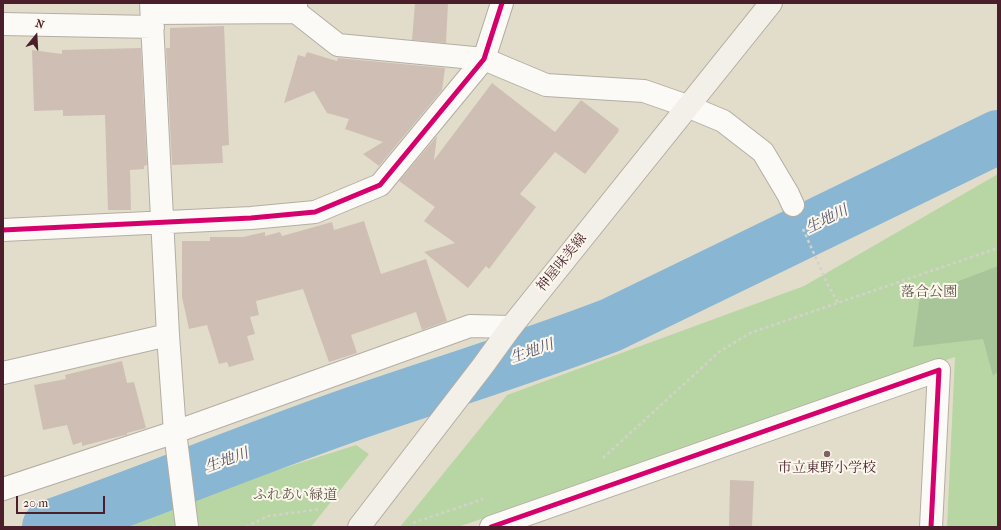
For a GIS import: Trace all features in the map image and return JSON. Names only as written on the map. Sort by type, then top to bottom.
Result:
[{"type":"main road","name":"神屋味美線","points":[[359,527],[511,327],[770,3]]},
{"type":"street","points":[[3,230],[251,218],[315,212],[380,185],[484,59],[502,3]]},
{"type":"street","points":[[3,24],[152,14],[296,7],[338,45],[484,59],[546,85],[644,91],[687,106],[723,121],[763,152],[788,194],[793,206]]},
{"type":"street","points":[[152,14],[168,335],[175,432],[186,519]]},
{"type":"street","points":[[3,490],[175,432],[470,326],[511,327]]},
{"type":"street","points":[[3,373],[168,335]]},
{"type":"street","points":[[491,527],[528,521],[939,370],[931,527]]},
{"type":"path","points":[[793,206],[828,285],[838,302]]},
{"type":"path","points":[[602,460],[719,352],[750,333],[998,248]]},
{"type":"path","points":[[413,522],[489,497]]},
{"type":"path","points":[[246,527],[268,516],[320,509]]},
{"type":"path","points":[[152,527],[157,525]]},
{"type":"green space","name":"落合公園","points":[[998,174],[998,527],[947,527],[955,357],[458,527],[400,527],[507,395],[804,286]]},
{"type":"green space","points":[[998,266],[998,371],[993,376],[983,339],[913,347],[920,296]]},
{"type":"green space","name":"ふれあい緑道","points":[[356,445],[369,454],[311,527],[99,527]]},
{"type":"building","points":[[415,3],[448,3],[446,43],[412,40]]},
{"type":"building","points":[[224,26],[229,145],[222,146],[223,163],[172,165],[166,48],[170,48],[170,28]]},
{"type":"building","points":[[141,48],[147,165],[144,166],[144,169],[130,170],[131,210],[108,210],[105,115],[63,116],[63,110],[34,111],[32,50],[62,54],[62,50]]},
{"type":"building","points":[[307,52],[337,61],[338,58],[445,68],[442,90],[379,166],[363,154],[383,142],[345,129],[349,119],[327,113],[314,91],[284,103],[298,55],[305,57]]},
{"type":"building","points":[[492,83],[555,132],[581,100],[619,129],[619,131],[585,174],[555,152],[520,194],[536,207],[489,269],[486,266],[468,288],[424,252],[455,243],[424,221],[435,207],[399,181],[437,136],[434,160]]},
{"type":"building","points":[[364,221],[381,274],[426,259],[447,321],[422,330],[416,312],[351,335],[357,353],[329,362],[303,289],[256,301],[259,315],[250,317],[255,334],[247,336],[254,360],[229,367],[227,362],[219,364],[207,325],[189,329],[182,297],[182,241],[210,241],[210,237],[243,237],[265,232],[265,236],[280,232],[282,236],[332,222],[334,230]]},
{"type":"building","points":[[122,361],[127,383],[134,382],[146,428],[127,433],[127,435],[82,446],[82,442],[73,445],[67,425],[43,430],[34,385],[66,379],[65,375]]},
{"type":"building","points":[[730,480],[754,481],[752,527],[729,527]]},
{"type":"waterway","name":"生地川","points":[[49,527],[344,417],[511,361],[611,325],[998,137]]},
{"type":"cycle path","points":[[3,230],[251,218],[315,212],[380,185],[484,59],[502,3]]},
{"type":"cycle path","points":[[491,527],[939,370],[931,527]]},
{"type":"place","name":"市立東野小学校","points":[[827,454]]}]
